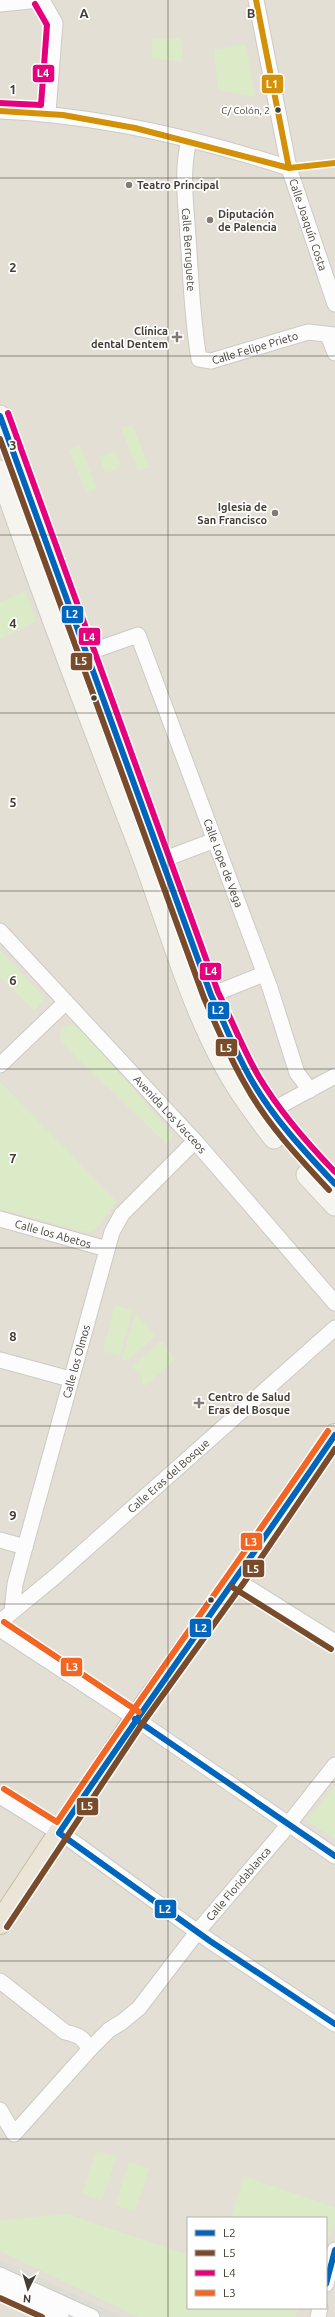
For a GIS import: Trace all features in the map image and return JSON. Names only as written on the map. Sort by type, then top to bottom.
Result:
[{"type":"highway","points":[[0,1923],[135,1719],[236,1580],[335,1435]]},
{"type":"main road","points":[[0,418],[88,653],[211,995],[252,1081],[281,1148],[335,1205]]},
{"type":"main road","points":[[0,471],[68,660],[198,1007],[224,1065],[265,1114],[288,1134],[334,1181]]},
{"type":"street","points":[[0,4],[41,0],[55,23],[48,113]]},
{"type":"street","name":"Calle Joaquín Costa","points":[[256,0],[288,168],[335,304]]},
{"type":"street","points":[[0,111],[48,113],[135,128],[189,140],[288,168]]},
{"type":"street","name":"Calle Berruguete","points":[[189,140],[184,162],[184,187],[190,283],[199,359]]},
{"type":"street","name":"Calle Felipe Prieto","points":[[199,359],[211,361],[308,332],[332,335]]},
{"type":"street","points":[[332,335],[335,353]]},
{"type":"street","name":"Calle Lope de Vega","points":[[88,653],[138,635],[264,974],[298,1073],[310,1090]]},
{"type":"street","points":[[68,660],[88,653]]},
{"type":"street","points":[[162,860],[215,840]]},
{"type":"street","name":"Avenida Los Vacceos","points":[[0,931],[195,1141],[306,1266],[335,1303]]},
{"type":"street","points":[[211,995],[264,974]]},
{"type":"street","points":[[0,1065],[66,1002]]},
{"type":"street","points":[[265,1114],[335,1076]]},
{"type":"street","name":"Calle los Olmos","points":[[12,1611],[15,1584],[70,1379],[107,1249],[122,1214],[195,1141]]},
{"type":"street","name":"Calle los Abetos","points":[[0,1218],[107,1249]]},
{"type":"street","name":"Calle Eras del Bosque","points":[[0,1622],[179,1468],[335,1328]]},
{"type":"street","points":[[0,1360],[70,1379]]},
{"type":"street","points":[[0,1540],[25,1547]]},
{"type":"street","points":[[236,1580],[335,1642]]},
{"type":"street","points":[[15,1584],[23,1591],[34,1594]]},
{"type":"street","points":[[0,1629],[289,1823],[335,1856]]},
{"type":"street","name":"Calle Floridablanca","points":[[0,2110],[14,2134],[89,2050],[109,2030],[122,2022],[139,2008],[198,1932],[289,1823],[335,1765]]},
{"type":"street","points":[[0,1796],[60,1833],[198,1932],[335,2024]]},
{"type":"street","points":[[0,1981],[65,2032],[78,2035],[109,2030]]},
{"type":"street","points":[[78,2035],[86,2042],[89,2050]]},
{"type":"street","points":[[327,2280],[335,2250]]},
{"type":"street","points":[[0,2275],[92,2317]]},
{"type":"street","points":[[0,2289],[61,2317]]},
{"type":"shaded area","points":[[0,0],[335,0],[335,2317],[0,2317]]},
{"type":"shaded area","points":[[0,2260],[123,2317],[103,2317],[0,2269]]},
{"type":"green space","points":[[181,38],[183,62],[152,58],[152,39]]},
{"type":"green space","points":[[246,44],[255,97],[218,90],[214,50]]},
{"type":"green space","points":[[132,424],[149,467],[138,471],[121,428]]},
{"type":"green space","points":[[80,445],[97,489],[86,493],[69,450]]},
{"type":"green space","points":[[115,451],[121,467],[105,473],[99,457]]},
{"type":"green space","points":[[25,591],[36,621],[0,639],[0,602]]},
{"type":"green space","points":[[0,950],[45,999],[34,1011],[0,977]]},
{"type":"green space","points":[[70,1025],[79,1027],[174,1136],[166,1144],[64,1045],[59,1037],[63,1028]]},
{"type":"green space","points":[[0,1082],[117,1202],[94,1231],[87,1232],[0,1209]]},
{"type":"green space","points":[[115,1305],[132,1310],[120,1356],[103,1351]]},
{"type":"green space","points":[[135,1313],[155,1336],[127,1361],[122,1360]]},
{"type":"green space","points":[[161,1341],[176,1359],[145,1386],[142,1384],[142,1377],[132,1367]]},
{"type":"green space","points":[[335,1786],[335,1838],[334,1839],[307,1820]]},
{"type":"green space","points":[[96,2151],[116,2157],[102,2201],[82,2194]]},
{"type":"green space","points":[[129,2162],[149,2168],[135,2212],[115,2205]]},
{"type":"green space","points":[[244,2176],[335,2207],[335,2222],[327,2241],[327,2217],[231,2217]]},
{"type":"green space","points":[[68,2214],[187,2255],[187,2309],[299,2309],[295,2317],[138,2317],[0,2251],[0,2220]]},
{"type":"transit line","name":"L1","points":[[256,0],[289,168]]},
{"type":"transit line","name":"L4","points":[[0,103],[41,105],[47,25],[35,4]]},
{"type":"transit line","name":"L1","points":[[0,111],[63,115],[135,128],[289,168],[335,163]]},
{"type":"transit line","name":"L4","points":[[8,413],[218,992],[248,1056],[267,1090],[294,1127],[335,1172]]},
{"type":"transit line","name":"L2","points":[[0,416],[211,995],[241,1060],[252,1081],[270,1109],[290,1135],[335,1184]]},
{"type":"transit line","name":"L5","points":[[0,439],[204,998],[223,1042],[239,1074],[263,1113],[284,1140],[329,1190]]},
{"type":"transit line","name":"L3","points":[[4,1789],[57,1822],[328,1431]]},
{"type":"transit line","name":"L2","points":[[335,1435],[59,1833],[210,1941],[335,2024]]},
{"type":"transit line","name":"L5","points":[[7,1927],[142,1724],[250,1574],[335,1449]]},
{"type":"transit line","name":"L5","points":[[232,1587],[331,1649]]},
{"type":"transit line","name":"L3","points":[[4,1622],[139,1712]]},
{"type":"transit line","name":"L2","points":[[135,1719],[335,1856]]},
{"type":"transit line","name":"L2","points":[[327,2280],[335,2250]]},
{"type":"transit line","name":"L5","points":[[0,2298],[42,2317]]},
{"type":"place","name":"C/ Colón, 2","points":[[278,110]]},
{"type":"place","name":"Teatro Principal","points":[[129,185]]},
{"type":"place","name":"Diputación de Palencia","points":[[210,220]]},
{"type":"place","name":"Clínica dental Dentem","points":[[177,337]]},
{"type":"place","name":"Iglesia de San Francisco","points":[[275,513]]},
{"type":"place","name":"Centro de Salud Eras del Bosque","points":[[199,1403]]}]
